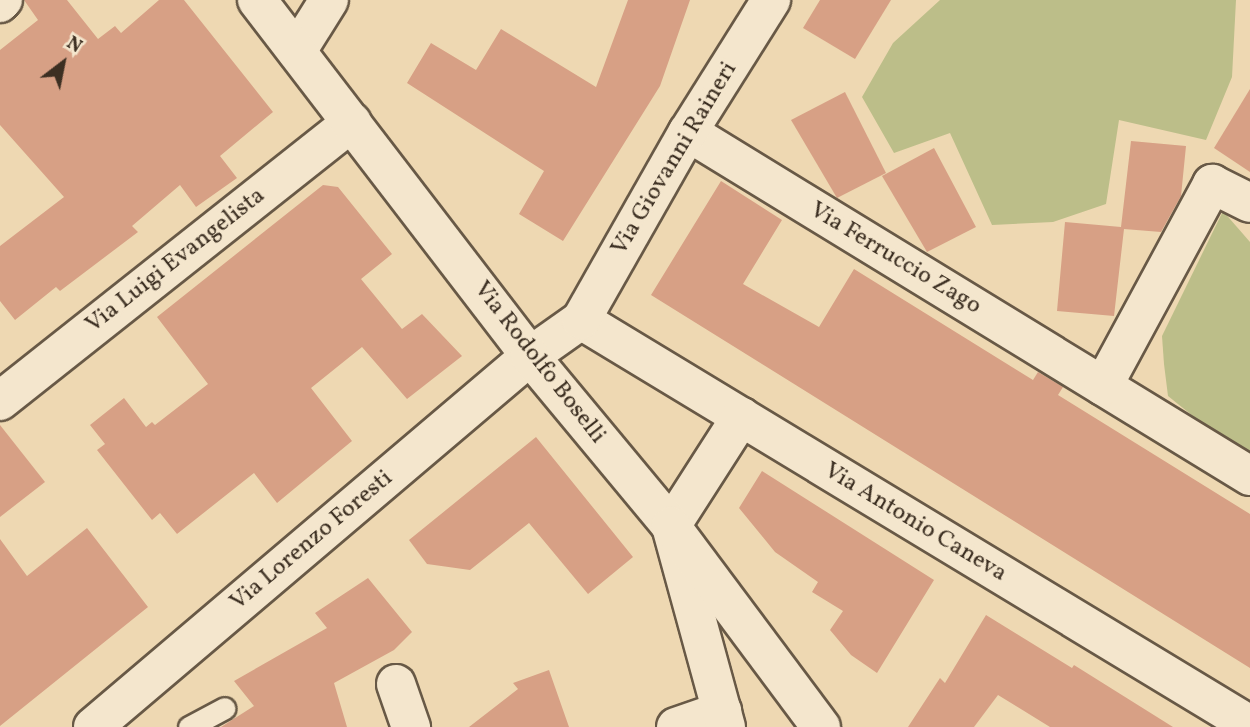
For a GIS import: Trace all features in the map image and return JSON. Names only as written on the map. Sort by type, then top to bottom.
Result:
[{"type":"street","name":"Via Rodolfo Boselli","points":[[257,0],[530,356],[671,526],[821,727]]},
{"type":"street","points":[[297,51],[329,0]]},
{"type":"street","name":"Via Giovanni Raineri","points":[[581,320],[688,132],[771,0]]},
{"type":"street","name":"Via Luigi Evangelista","points":[[0,401],[352,122]]},
{"type":"street","name":"Via Ferruccio Zago","points":[[688,132],[1250,476]]},
{"type":"street","points":[[1103,386],[1212,184],[1250,203]]},
{"type":"street","name":"Via Lorenzo Foresti","points":[[93,727],[530,356],[581,320]]},
{"type":"street","name":"Via Antonio Caneva","points":[[581,320],[1250,725]]},
{"type":"street","points":[[676,727],[724,719],[671,526],[741,417]]},
{"type":"street","points":[[396,684],[411,727]]},
{"type":"lane","points":[[189,727],[224,708]]},
{"type":"green space","points":[[940,0],[1236,0],[1232,77],[1206,140],[1119,120],[1106,204],[1053,222],[992,225],[950,133],[894,153],[862,97],[893,43]]},
{"type":"green space","points":[[1223,211],[1250,242],[1250,452],[1224,441],[1168,396],[1164,364],[1162,336]]},
{"type":"building","points":[[24,0],[67,0],[98,39],[115,26],[121,33],[159,0],[184,0],[273,112],[220,156],[237,178],[196,207],[180,185],[132,226],[138,232],[60,291],[56,287],[15,320],[0,301],[0,246],[64,197],[0,125],[0,50],[38,20]]},
{"type":"building","points":[[628,0],[690,0],[660,86],[563,241],[519,214],[544,171],[407,83],[431,43],[476,70],[501,29],[596,87]]},
{"type":"building","points":[[820,0],[891,0],[855,59],[803,28]]},
{"type":"building","points":[[1250,89],[1250,172],[1214,148]]},
{"type":"building","points":[[845,92],[886,173],[837,198],[791,120]]},
{"type":"building","points":[[1131,141],[1186,146],[1181,196],[1161,232],[1124,229],[1114,316],[1057,311],[1065,222],[1121,227]]},
{"type":"building","points":[[934,148],[976,227],[927,252],[882,176]]},
{"type":"building","points":[[721,181],[782,220],[743,284],[819,327],[854,269],[1033,380],[1038,372],[1063,387],[1058,395],[1250,514],[1250,668],[651,295]]},
{"type":"building","points":[[323,185],[338,187],[392,254],[361,279],[402,329],[422,314],[462,356],[407,399],[362,347],[311,388],[352,441],[277,503],[254,473],[177,534],[160,513],[152,520],[97,450],[105,444],[90,425],[124,398],[146,427],[152,422],[155,425],[208,384],[157,317]]},
{"type":"building","points":[[0,425],[45,482],[0,517]]},
{"type":"building","points":[[536,437],[633,557],[588,594],[529,523],[470,570],[427,564],[409,540]]},
{"type":"building","points":[[762,471],[934,580],[877,673],[851,655],[830,630],[843,611],[812,592],[818,582],[775,552],[739,508]]},
{"type":"building","points":[[87,528],[148,607],[0,726],[0,539],[27,576]]},
{"type":"building","points":[[368,578],[412,632],[394,650],[334,683],[347,727],[221,727],[254,706],[234,681],[327,628],[315,613]]},
{"type":"building","points":[[986,615],[1072,668],[1074,665],[1173,727],[1050,727],[998,695],[974,727],[908,727],[940,678],[945,683]]},
{"type":"building","points":[[549,670],[569,727],[469,727],[518,689],[513,683]]}]
